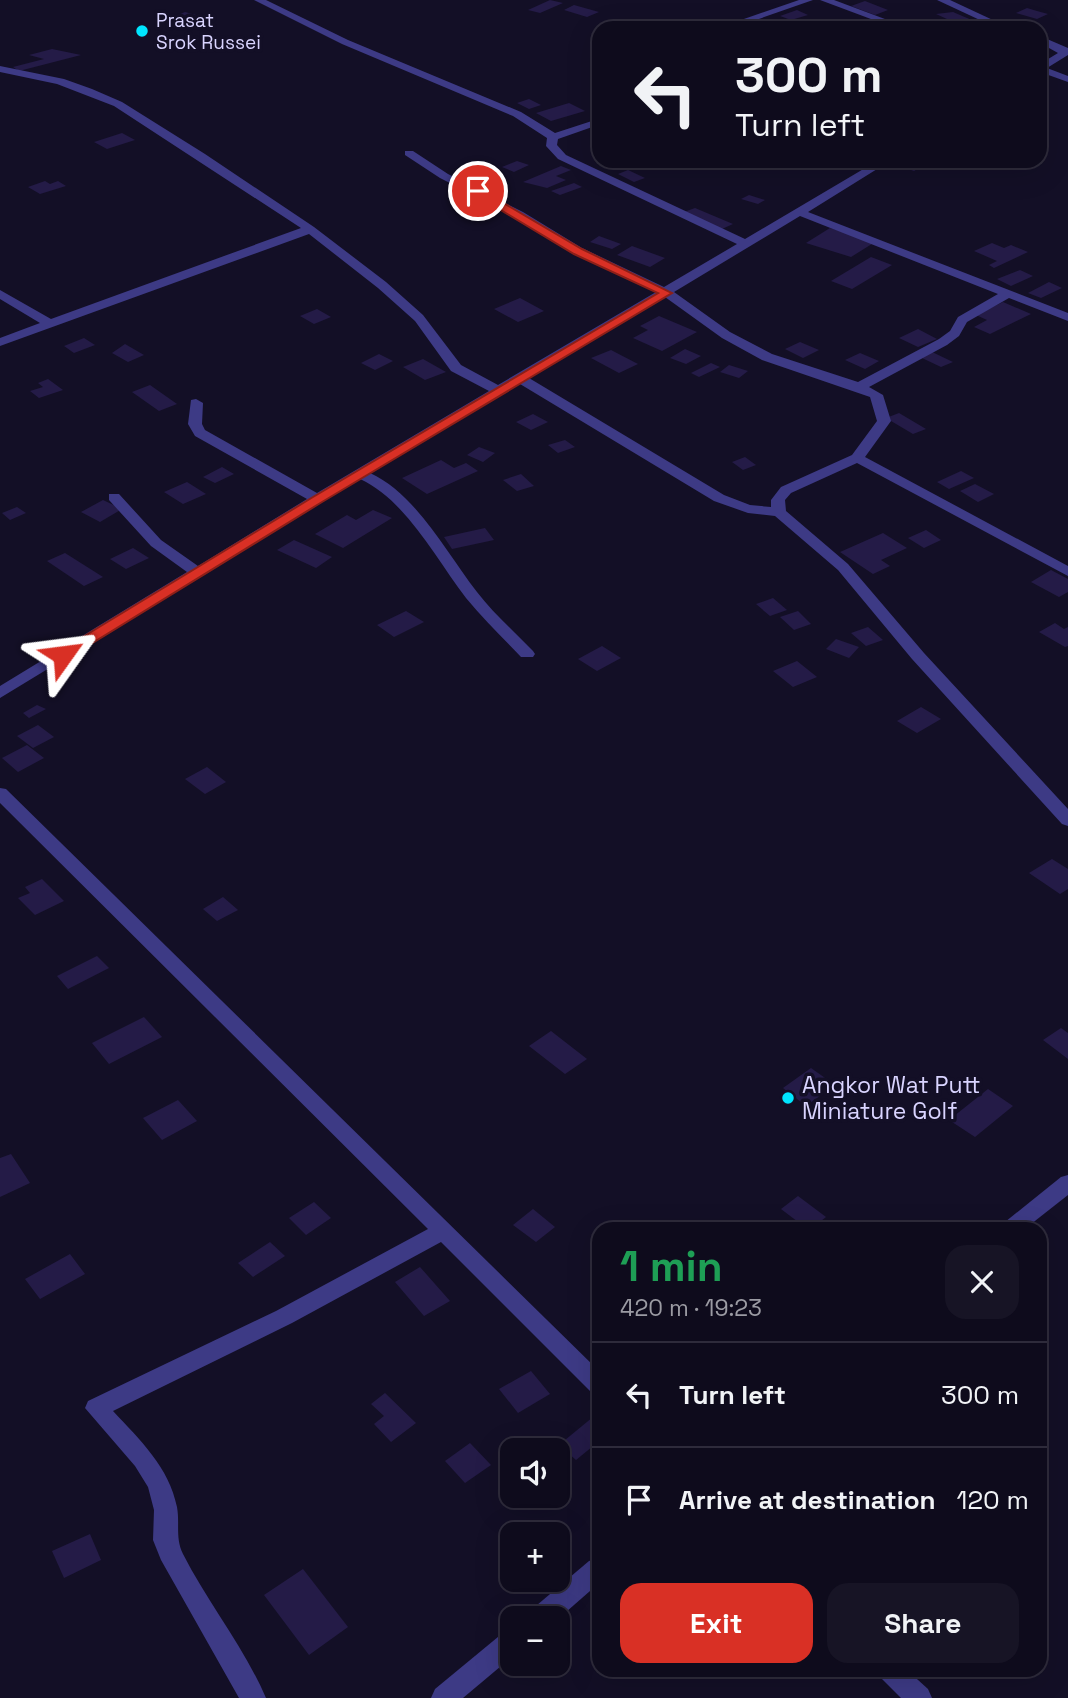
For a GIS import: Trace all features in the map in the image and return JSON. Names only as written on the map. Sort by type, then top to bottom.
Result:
[{"type":"street","points":[[259,0],[345,42],[517,114],[546,130],[552,137],[551,146],[573,163],[746,244]]},
{"type":"street","points":[[744,21],[808,0]]},
{"type":"street","points":[[826,0],[882,21]]},
{"type":"street","points":[[942,0],[989,21]]},
{"type":"street","points":[[1047,42],[1066,52]]},
{"type":"street","points":[[1047,64],[1066,52]]},
{"type":"street","points":[[0,69],[69,83],[118,104],[310,229],[382,285],[419,318],[456,368],[499,391]]},
{"type":"street","points":[[1047,72],[1068,79]]},
{"type":"street","points":[[552,137],[592,124]]},
{"type":"street","points":[[409,153],[444,176],[519,214],[578,251],[667,293],[726,335],[767,357],[876,395],[884,421],[857,458],[786,490],[778,500],[779,512]]},
{"type":"street","points":[[0,693],[317,499],[873,168]]},
{"type":"street","points":[[799,212],[1005,295],[1065,313]]},
{"type":"street","points":[[0,342],[310,229]]},
{"type":"street","points":[[0,294],[51,324]]},
{"type":"street","points":[[859,387],[943,342],[955,333],[962,320],[1005,295]]},
{"type":"street","points":[[520,379],[719,498],[748,509],[779,512],[843,568],[918,656],[1068,820]]},
{"type":"street","points":[[196,403],[195,424],[200,433],[317,499]]},
{"type":"street","points":[[857,458],[1068,572]]},
{"type":"street","points":[[360,474],[380,483],[399,498],[474,598],[527,654]]},
{"type":"street","points":[[114,497],[156,543],[198,573]]},
{"type":"street","points":[[0,793],[592,1378]]},
{"type":"street","points":[[1019,1222],[1068,1183]]},
{"type":"street","points":[[253,1698],[173,1560],[165,1540],[166,1510],[159,1484],[143,1459],[96,1408],[284,1317],[443,1231]]},
{"type":"street","points":[[554,1606],[592,1574]]},
{"type":"street","points":[[444,1698],[500,1651]]},
{"type":"street","points":[[897,1677],[919,1698]]},
{"type":"building","points":[[550,0],[563,3],[540,13],[528,10]]},
{"type":"building","points":[[865,1],[888,10],[875,15],[851,6]]},
{"type":"building","points":[[574,5],[599,12],[587,17],[564,10]]},
{"type":"building","points":[[1027,8],[1048,14],[1037,19],[1016,13]]},
{"type":"building","points":[[797,10],[808,15],[791,20],[780,16]]},
{"type":"building","points":[[185,12],[200,16],[181,25],[165,20]]},
{"type":"building","points":[[953,12],[974,21],[951,21],[936,14]]},
{"type":"building","points":[[52,49],[81,55],[19,71],[13,67],[44,59],[29,55]]},
{"type":"building","points":[[529,99],[541,105],[529,109],[517,103]]},
{"type":"building","points":[[569,103],[585,111],[551,121],[536,113]]},
{"type":"building","points":[[122,133],[135,140],[107,149],[94,142]]},
{"type":"building","points":[[517,161],[529,165],[514,172],[502,167]]},
{"type":"building","points":[[561,166],[571,170],[556,176],[566,180],[547,188],[523,182]]},
{"type":"building","points":[[628,170],[645,178],[634,182],[618,174]]},
{"type":"building","points":[[45,181],[50,184],[58,181],[66,186],[40,194],[28,187]]},
{"type":"building","points":[[574,183],[582,187],[560,195],[551,191]]},
{"type":"building","points":[[749,195],[765,200],[758,204],[741,199]]},
{"type":"building","points":[[695,208],[733,224],[722,229],[684,212]]},
{"type":"building","points":[[830,228],[875,242],[851,257],[806,243]]},
{"type":"building","points":[[599,236],[621,244],[612,249],[590,242]]},
{"type":"building","points":[[992,243],[1004,248],[1011,245],[1028,252],[994,268],[989,265],[997,261],[974,251]]},
{"type":"building","points":[[632,246],[665,258],[650,267],[617,255]]},
{"type":"building","points":[[871,257],[892,265],[852,289],[831,281]]},
{"type":"building","points":[[1020,270],[1033,276],[1011,286],[997,279]]},
{"type":"building","points":[[1049,282],[1062,288],[1041,298],[1028,293]]},
{"type":"building","points":[[520,298],[544,311],[518,322],[494,309]]},
{"type":"building","points":[[1003,302],[1031,314],[990,334],[974,327],[987,320],[976,315]]},
{"type":"building","points":[[317,309],[331,317],[314,324],[300,316]]},
{"type":"building","points":[[659,316],[697,332],[662,351],[633,338],[648,330],[640,326]]},
{"type":"building","points":[[918,329],[937,339],[918,347],[899,338]]},
{"type":"building","points":[[84,338],[95,345],[74,353],[64,346]]},
{"type":"building","points":[[800,342],[819,350],[803,358],[785,349]]},
{"type":"building","points":[[125,344],[144,355],[128,362],[112,353]]},
{"type":"building","points":[[685,349],[701,356],[686,364],[670,358]]},
{"type":"building","points":[[611,350],[638,364],[619,373],[591,358]]},
{"type":"building","points":[[930,351],[953,362],[941,367],[922,358]]},
{"type":"building","points":[[860,353],[879,361],[865,369],[845,360]]},
{"type":"building","points":[[379,354],[393,361],[375,370],[361,363]]},
{"type":"building","points":[[423,359],[446,372],[425,380],[403,367]]},
{"type":"building","points":[[711,363],[720,367],[699,377],[691,373]]},
{"type":"building","points":[[729,365],[748,371],[739,378],[720,372]]},
{"type":"building","points":[[48,379],[63,390],[39,398],[30,391],[43,387],[38,383]]},
{"type":"building","points":[[150,385],[177,404],[159,411],[132,392]]},
{"type":"building","points":[[899,413],[926,429],[913,434],[886,418]]},
{"type":"building","points":[[533,414],[548,422],[531,430],[516,422]]},
{"type":"building","points":[[565,440],[575,447],[558,453],[548,445]]},
{"type":"building","points":[[479,447],[495,453],[483,462],[467,455]]},
{"type":"building","points":[[745,457],[756,465],[743,470],[732,462]]},
{"type":"building","points":[[441,460],[454,468],[466,463],[478,471],[427,494],[402,478]]},
{"type":"building","points":[[222,467],[234,474],[215,483],[203,477]]},
{"type":"building","points":[[961,471],[974,478],[949,489],[937,482]]},
{"type":"building","points":[[521,474],[534,486],[517,491],[503,480]]},
{"type":"building","points":[[187,482],[206,494],[183,504],[164,492]]},
{"type":"building","points":[[975,484],[994,494],[978,502],[960,491]]},
{"type":"building","points":[[103,500],[122,509],[100,522],[81,512]]},
{"type":"building","points":[[17,507],[26,513],[10,520],[2,513]]},
{"type":"building","points":[[373,510],[392,518],[343,548],[315,534],[347,515],[356,520]]},
{"type":"building","points":[[485,528],[494,540],[452,549],[444,537]]},
{"type":"building","points":[[926,530],[941,540],[924,548],[908,538]]},
{"type":"building","points":[[883,533],[907,548],[881,560],[890,566],[873,574],[840,552]]},
{"type":"building","points":[[294,540],[332,557],[316,568],[277,550]]},
{"type":"building","points":[[133,548],[149,558],[126,569],[110,559]]},
{"type":"building","points":[[65,553],[103,577],[84,586],[47,561]]},
{"type":"building","points":[[1051,570],[1068,579],[1068,592],[1059,597],[1031,582]]},
{"type":"building","points":[[773,598],[787,610],[770,616],[756,604]]},
{"type":"building","points":[[406,611],[424,622],[394,637],[377,625]]},
{"type":"building","points":[[798,611],[811,624],[794,630],[780,617]]},
{"type":"building","points":[[1055,623],[1064,629],[1068,627],[1068,646],[1065,647],[1039,632]]},
{"type":"building","points":[[868,627],[883,640],[866,646],[851,633]]},
{"type":"building","points":[[836,639],[859,647],[849,658],[826,649]]},
{"type":"building","points":[[602,646],[621,658],[597,671],[578,659]]},
{"type":"building","points":[[797,661],[817,677],[793,687],[773,671]]},
{"type":"building","points":[[37,705],[46,709],[29,718],[23,713]]},
{"type":"building","points":[[921,707],[941,719],[917,733],[897,721]]},
{"type":"building","points":[[38,725],[54,737],[33,748],[17,736]]},
{"type":"building","points":[[27,745],[44,758],[18,772],[2,758]]},
{"type":"building","points":[[207,767],[226,782],[205,794],[185,779]]},
{"type":"building","points":[[1052,859],[1068,869],[1068,889],[1060,894],[1029,873]]},
{"type":"building","points":[[42,879],[64,901],[35,915],[18,898],[30,893],[25,887]]},
{"type":"building","points":[[223,897],[238,910],[217,921],[203,909]]},
{"type":"building","points":[[97,956],[109,968],[68,989],[57,976]]},
{"type":"building","points":[[144,1017],[162,1037],[109,1064],[92,1043]]},
{"type":"building","points":[[1061,1028],[1068,1033],[1068,1059],[1043,1040]]},
{"type":"building","points":[[551,1031],[587,1059],[565,1074],[529,1046]]},
{"type":"building","points":[[811,1068],[835,1085],[806,1106],[783,1088]]},
{"type":"building","points":[[988,1089],[1013,1106],[975,1137],[949,1120]]},
{"type":"building","points":[[178,1100],[197,1121],[162,1140],[143,1118]]},
{"type":"building","points":[[11,1154],[30,1183],[0,1197],[0,1158]]},
{"type":"building","points":[[798,1196],[826,1217],[820,1222],[798,1222],[781,1209]]},
{"type":"building","points":[[314,1202],[331,1218],[306,1235],[289,1218]]},
{"type":"building","points":[[533,1209],[555,1227],[536,1242],[513,1225]]},
{"type":"building","points":[[270,1242],[285,1256],[253,1277],[238,1263]]},
{"type":"building","points":[[70,1254],[85,1274],[40,1299],[25,1279]]},
{"type":"building","points":[[420,1267],[450,1301],[424,1316],[395,1282]]},
{"type":"building","points":[[531,1371],[550,1394],[518,1413],[499,1389]]},
{"type":"building","points":[[385,1393],[416,1423],[391,1442],[374,1424],[384,1416],[371,1404]]},
{"type":"building","points":[[592,1418],[592,1447],[576,1460],[570,1455],[570,1438],[568,1438]]},
{"type":"building","points":[[470,1443],[491,1465],[465,1483],[445,1461]]},
{"type":"building","points":[[90,1534],[101,1560],[64,1578],[52,1551]]},
{"type":"building","points":[[303,1569],[348,1627],[309,1655],[264,1595]]},
{"type":"place","name":"Prasat Srok Russei","points":[[142,31]]},
{"type":"place","name":"Angkor Wat Putt Miniature Golf","points":[[788,1098]]},
{"type":"route","points":[[63,655],[317,499],[667,293],[578,251],[478,191]]}]
